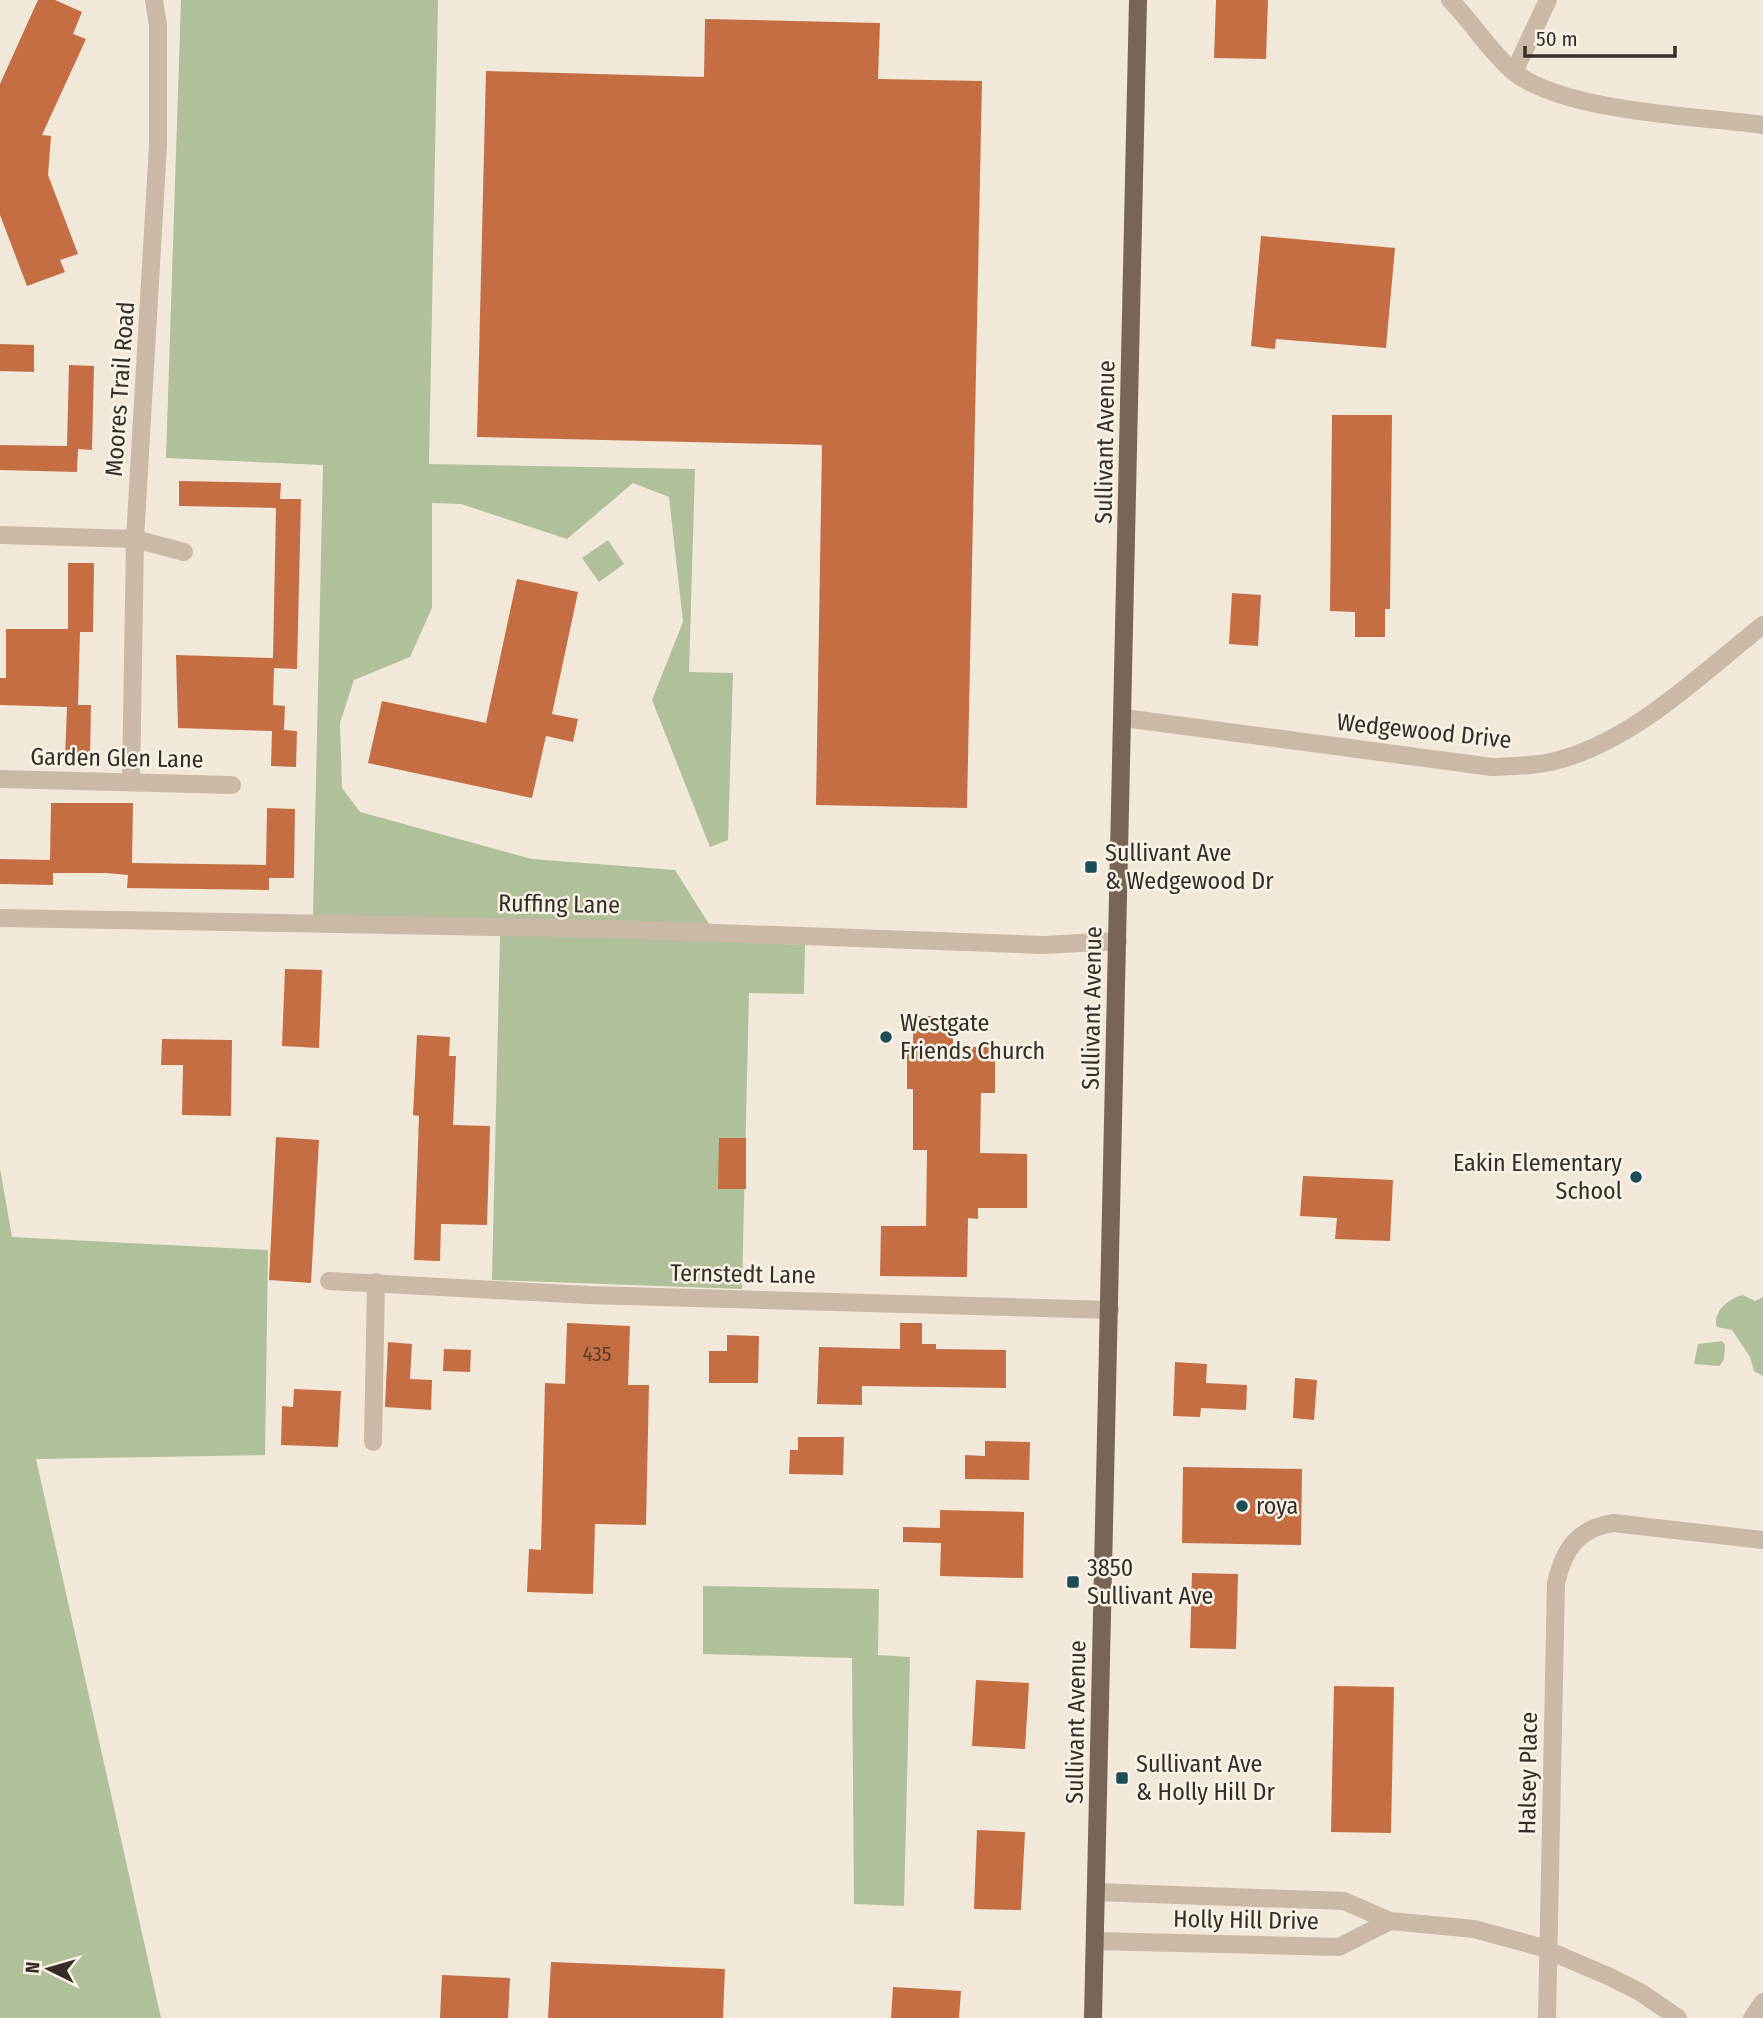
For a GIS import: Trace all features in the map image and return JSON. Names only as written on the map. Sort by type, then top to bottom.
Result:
[{"type":"main road","name":"Sullivant Avenue","points":[[1093,2018],[1138,0]]},
{"type":"street","name":"Moores Trail Road","points":[[131,782],[135,539],[158,145],[158,25],[154,0]]},
{"type":"street","points":[[1450,0],[1514,72],[1547,89],[1591,101],[1763,124]]},
{"type":"street","points":[[1514,72],[1548,0]]},
{"type":"street","points":[[0,536],[135,539],[184,552]]},
{"type":"street","name":"Wedgewood Drive","points":[[1124,718],[1492,767],[1561,760],[1624,731],[1763,625]]},
{"type":"street","name":"Garden Glen Lane","points":[[0,779],[232,785]]},
{"type":"street","name":"Ruffing Lane","points":[[0,918],[610,929],[1044,944],[1118,941]]},
{"type":"street","name":"Ternstedt Lane","points":[[329,1281],[589,1295],[1110,1310]]},
{"type":"street","points":[[373,1442],[376,1282]]},
{"type":"street","name":"Halsey Place","points":[[1547,2018],[1556,1583],[1561,1560],[1578,1535],[1594,1526],[1612,1522],[1763,1540]]},
{"type":"street","name":"Holly Hill Drive","points":[[1096,1892],[1344,1901],[1390,1921],[1474,1929],[1549,1951],[1630,1987],[1678,2018]]},
{"type":"street","name":"Holly Hill Drive","points":[[1095,1941],[1339,1947],[1390,1921]]},
{"type":"street","points":[[1752,2018],[1763,2002]]},
{"type":"green space","points":[[181,0],[438,0],[429,464],[695,469],[689,672],[733,673],[728,840],[710,847],[652,700],[683,622],[669,497],[633,483],[567,539],[461,504],[432,503],[432,608],[410,657],[354,680],[340,723],[342,788],[360,812],[532,859],[675,870],[709,924],[313,915],[323,465],[166,458]]},
{"type":"green space","points":[[608,540],[624,564],[599,582],[582,558]]},
{"type":"green space","points":[[528,932],[805,945],[804,994],[749,993],[742,1289],[492,1280],[500,936]]},
{"type":"green space","points":[[0,1168],[12,1237],[268,1250],[265,1455],[36,1459],[161,2018],[0,2018]]},
{"type":"green space","points":[[1743,1295],[1755,1301],[1763,1297],[1763,1376],[1754,1371],[1750,1357],[1732,1330],[1717,1327],[1717,1316],[1723,1306]]},
{"type":"green space","points":[[1722,1341],[1725,1345],[1724,1360],[1719,1366],[1694,1364],[1698,1344]]},
{"type":"green space","points":[[703,1586],[879,1589],[878,1655],[910,1657],[904,1906],[854,1904],[852,1658],[703,1654]]},
{"type":"building","points":[[38,0],[55,0],[82,12],[73,34],[86,39],[42,135],[51,136],[48,175],[78,254],[60,260],[65,272],[27,286],[0,215],[0,84]]},
{"type":"building","points":[[1216,0],[1268,0],[1266,59],[1214,58]]},
{"type":"building","points":[[705,19],[880,23],[878,79],[982,81],[967,808],[816,805],[822,445],[477,437],[486,71],[704,77]]},
{"type":"building","points":[[1261,236],[1395,248],[1386,348],[1276,339],[1275,349],[1251,346]]},
{"type":"building","points":[[0,344],[34,345],[34,372],[0,371]]},
{"type":"building","points":[[69,365],[94,366],[92,450],[78,449],[77,472],[0,470],[0,445],[67,446]]},
{"type":"building","points":[[1332,415],[1392,415],[1390,609],[1385,609],[1385,637],[1355,637],[1355,612],[1330,611]]},
{"type":"building","points":[[179,481],[281,483],[280,499],[301,499],[297,669],[274,668],[273,705],[285,706],[284,730],[297,731],[296,767],[271,766],[272,731],[178,728],[176,655],[273,658],[276,508],[179,506]]},
{"type":"building","points":[[68,563],[94,563],[93,632],[80,632],[78,705],[91,705],[90,760],[65,759],[67,707],[0,705],[0,678],[6,678],[6,629],[68,629]]},
{"type":"building","points":[[517,579],[578,592],[552,714],[578,719],[573,742],[546,736],[532,798],[368,763],[382,701],[486,723]]},
{"type":"building","points":[[1232,593],[1261,595],[1258,646],[1229,644]]},
{"type":"building","points":[[51,803],[133,803],[132,863],[266,865],[267,808],[295,809],[294,878],[269,878],[269,890],[127,888],[128,875],[106,873],[53,873],[53,885],[0,884],[0,859],[50,860]]},
{"type":"building","points":[[285,969],[322,970],[319,1048],[282,1046]]},
{"type":"building","points":[[913,1016],[953,1016],[953,1047],[995,1047],[995,1093],[981,1093],[980,1153],[1027,1154],[1027,1208],[978,1208],[978,1219],[968,1218],[967,1277],[880,1276],[881,1226],[926,1226],[927,1150],[913,1150],[913,1089],[907,1089],[907,1047],[913,1047]]},
{"type":"building","points":[[417,1035],[450,1037],[449,1056],[456,1056],[453,1125],[490,1126],[487,1225],[441,1224],[440,1261],[414,1260],[419,1116],[413,1115]]},
{"type":"building","points":[[162,1039],[232,1040],[231,1116],[182,1115],[183,1065],[161,1065]]},
{"type":"building","points":[[276,1137],[319,1140],[311,1283],[269,1280]]},
{"type":"building","points":[[719,1138],[746,1138],[746,1189],[718,1189]]},
{"type":"building","points":[[1303,1176],[1393,1180],[1390,1241],[1335,1239],[1337,1218],[1300,1216]]},
{"type":"building","points":[[567,1323],[630,1326],[628,1385],[649,1385],[646,1525],[595,1524],[593,1594],[527,1592],[529,1549],[541,1550],[545,1383],[565,1384]]},
{"type":"building","points":[[900,1323],[922,1323],[922,1344],[936,1344],[936,1349],[1006,1350],[1006,1388],[862,1386],[862,1405],[817,1404],[819,1347],[900,1349]]},
{"type":"building","points":[[727,1335],[759,1336],[758,1383],[709,1383],[709,1351],[727,1351]]},
{"type":"building","points":[[388,1342],[412,1344],[410,1379],[432,1380],[431,1410],[385,1407]]},
{"type":"building","points":[[444,1349],[471,1350],[470,1372],[443,1371]]},
{"type":"building","points":[[1175,1362],[1207,1364],[1206,1383],[1247,1385],[1246,1410],[1201,1408],[1200,1417],[1173,1416]]},
{"type":"building","points":[[1295,1378],[1317,1380],[1314,1420],[1293,1418]]},
{"type":"building","points":[[294,1389],[341,1391],[338,1447],[281,1445],[282,1406],[293,1407]]},
{"type":"building","points":[[798,1437],[844,1437],[843,1475],[789,1474],[790,1450],[798,1450]]},
{"type":"building","points":[[985,1441],[1030,1442],[1029,1480],[965,1479],[965,1455],[985,1456]]},
{"type":"building","name":"roya","points":[[1183,1467],[1302,1469],[1301,1545],[1182,1543]]},
{"type":"building","points":[[940,1510],[1024,1512],[1023,1578],[940,1576],[941,1543],[903,1542],[903,1527],[940,1528]]},
{"type":"building","points":[[1192,1573],[1238,1574],[1236,1649],[1190,1648]]},
{"type":"building","points":[[976,1680],[1029,1683],[1025,1749],[972,1746]]},
{"type":"building","points":[[1334,1686],[1394,1687],[1391,1833],[1331,1832]]},
{"type":"building","points":[[977,1830],[1025,1832],[1021,1910],[974,1909]]},
{"type":"building","points":[[551,1962],[725,1969],[723,2018],[548,2018]]},
{"type":"building","points":[[442,1975],[510,1978],[508,2018],[440,2018]]},
{"type":"building","points":[[893,1987],[961,1991],[959,2018],[891,2018]]},
{"type":"place","name":"Sullivant Ave & Wedgewood Dr","points":[[1091,867]]},
{"type":"place","name":"Westgate Friends Church","points":[[886,1037]]},
{"type":"place","name":"Eakin Elementary School","points":[[1636,1177]]},
{"type":"place","name":"roya","points":[[1242,1506]]},
{"type":"place","name":"3850 Sullivant Ave","points":[[1073,1582]]},
{"type":"place","name":"Sullivant Ave & Holly Hill Dr","points":[[1122,1778]]}]
